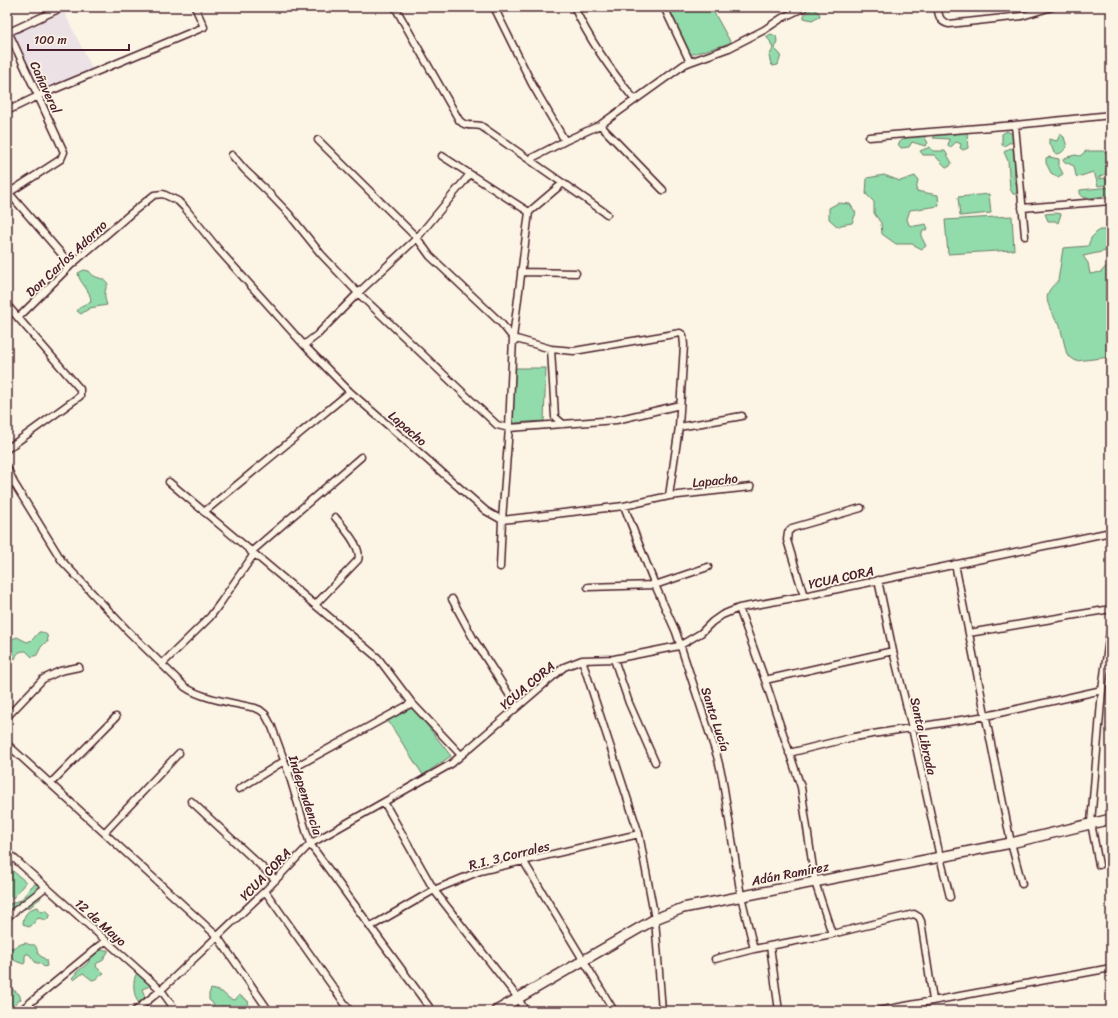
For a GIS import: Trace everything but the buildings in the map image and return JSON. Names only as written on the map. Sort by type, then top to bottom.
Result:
[{"type":"street","points":[[8,32],[63,7]]},
{"type":"street","points":[[7,111],[38,96],[204,27],[195,7]]},
{"type":"street","points":[[395,7],[459,120],[463,124],[481,126],[608,214]]},
{"type":"street","points":[[494,7],[532,84],[565,141]]},
{"type":"street","points":[[574,7],[613,74],[635,100]]},
{"type":"street","points":[[664,7],[690,62]]},
{"type":"street","points":[[530,159],[600,125],[685,64],[729,48],[764,30],[782,18],[805,7]]},
{"type":"street","points":[[937,7],[942,22],[949,24],[1022,16],[1052,7]]},
{"type":"street","name":"Cañaveral","points":[[8,32],[63,148],[64,155],[61,159],[8,194]]},
{"type":"street","points":[[869,137],[1015,125],[1111,115]]},
{"type":"street","points":[[600,125],[663,190]]},
{"type":"street","points":[[1015,125],[1025,236]]},
{"type":"street","points":[[318,140],[417,238],[430,256],[501,323],[513,338],[551,349],[574,350],[680,333],[683,335],[684,345],[680,405],[669,496]]},
{"type":"street","points":[[232,155],[289,214],[321,254],[358,293],[497,425],[509,428],[616,420],[680,405]]},
{"type":"street","points":[[442,156],[529,212]]},
{"type":"street","points":[[304,345],[317,335],[358,293],[417,238],[470,174]]},
{"type":"street","points":[[500,567],[513,338],[529,212],[563,183]]},
{"type":"street","points":[[8,194],[71,265]]},
{"type":"street","name":"Lapacho","points":[[129,215],[154,196],[164,194],[178,201],[199,224],[218,249],[304,345],[350,392],[486,511],[502,520],[624,506],[669,496],[751,487]]},
{"type":"street","points":[[1022,208],[1111,201]]},
{"type":"street","name":"Don Carlos Adorno","points":[[18,318],[71,265],[129,215]]},
{"type":"street","points":[[521,272],[576,273]]},
{"type":"street","points":[[7,304],[81,392],[80,396],[7,449]]},
{"type":"street","points":[[551,349],[553,359],[555,417],[563,424]]},
{"type":"street","points":[[204,512],[350,392]]},
{"type":"street","points":[[678,427],[742,416]]},
{"type":"street","points":[[162,664],[210,617],[253,553],[361,457]]},
{"type":"street","name":"Independencia","points":[[7,468],[14,483],[62,561],[127,630],[185,687],[191,692],[260,710],[265,714],[272,727],[288,771],[310,844],[432,1011]]},
{"type":"street","points":[[169,482],[378,658],[412,703],[461,755]]},
{"type":"street","name":"Santa Lucía","points":[[624,506],[655,585],[676,632],[722,776],[741,896],[754,949]]},
{"type":"street","points":[[804,596],[787,540],[788,532],[792,528],[861,508]]},
{"type":"street","points":[[315,605],[358,560],[359,556],[357,547],[336,517]]},
{"type":"street","name":"YCUA CORA","points":[[135,1011],[161,990],[265,891],[310,844],[451,764],[564,667],[582,660],[614,659],[680,646],[700,633],[722,615],[739,608],[804,596],[1111,532]]},
{"type":"street","points":[[955,564],[1011,843],[1022,884]]},
{"type":"street","points":[[588,587],[655,585],[708,567]]},
{"type":"street","name":"Santa Librada","points":[[878,580],[950,897]]},
{"type":"street","points":[[452,600],[476,644],[517,707]]},
{"type":"street","points":[[739,608],[765,680],[800,787],[815,882],[832,934]]},
{"type":"street","points":[[969,633],[1111,609]]},
{"type":"street","points":[[1100,865],[1091,823],[1102,690],[1111,624]]},
{"type":"street","points":[[765,680],[893,651]]},
{"type":"street","points":[[614,659],[628,703],[656,762]]},
{"type":"street","points":[[582,660],[639,834],[655,919],[662,1011]]},
{"type":"street","points":[[7,717],[43,679],[60,671],[79,667]]},
{"type":"street","points":[[789,752],[854,737],[986,716],[1102,690]]},
{"type":"street","points":[[288,771],[412,703]]},
{"type":"street","points":[[51,783],[116,717]]},
{"type":"street","points":[[7,744],[217,936],[269,1011]]},
{"type":"street","points":[[105,832],[179,753]]},
{"type":"street","points":[[239,789],[284,761]]},
{"type":"street","points":[[191,801],[276,880]]},
{"type":"street","points":[[384,802],[434,890],[518,998],[525,1011]]},
{"type":"street","name":"Adán Ramírez","points":[[496,1011],[655,919],[683,908],[1011,843],[1111,819]]},
{"type":"street","name":"R.I. 3 Corrales","points":[[370,927],[434,890],[480,871],[524,862],[639,834]]},
{"type":"street","name":"12 de Mayo","points":[[7,852],[161,990],[176,1011]]},
{"type":"street","points":[[524,862],[614,1011]]},
{"type":"street","points":[[7,917],[46,887]]},
{"type":"street","points":[[265,891],[350,1011]]},
{"type":"street","points":[[715,958],[832,934],[914,914],[919,917],[921,921],[933,1000]]},
{"type":"street","points":[[20,1011],[105,941]]},
{"type":"street","points":[[770,946],[779,1011]]},
{"type":"street","points":[[878,1011],[1111,968]]},
{"type":"shaded area","points":[[63,10],[93,70],[41,93],[13,34]]},
{"type":"green space","points":[[666,7],[711,7],[731,43],[689,55]]},
{"type":"green space","points":[[813,8],[819,13],[820,16],[812,20],[804,18],[804,15]]},
{"type":"green space","points":[[771,34],[776,36],[777,41],[775,49],[781,55],[778,65],[773,66],[769,56],[773,49],[770,41],[766,37]]},
{"type":"green space","points":[[941,130],[954,134],[959,132],[967,132],[968,148],[963,150],[960,148],[961,144],[956,142],[950,148],[948,146],[949,139],[933,138]]},
{"type":"green space","points":[[1007,131],[1016,136],[1017,142],[1009,143],[1004,146],[1002,145],[1002,134]]},
{"type":"green space","points":[[913,134],[924,136],[928,143],[925,146],[912,142],[909,147],[901,148],[898,144]]},
{"type":"green space","points":[[1060,134],[1064,137],[1067,147],[1061,153],[1056,154],[1049,144],[1049,139],[1057,141]]},
{"type":"green space","points":[[930,147],[933,151],[945,151],[952,163],[949,167],[946,167],[934,155],[923,155],[920,151]]},
{"type":"green space","points":[[1010,148],[1015,150],[1014,178],[1020,187],[1016,194],[1013,194],[1010,189],[1008,161],[1004,152]]},
{"type":"green space","points":[[1086,151],[1103,151],[1108,154],[1109,165],[1106,169],[1106,174],[1099,177],[1099,179],[1105,178],[1108,183],[1106,185],[1098,186],[1093,172],[1078,177],[1076,176],[1074,166],[1063,160],[1064,158],[1075,155],[1080,156]]},
{"type":"green space","points":[[1049,157],[1059,159],[1059,166],[1063,174],[1058,177],[1051,173],[1046,163],[1046,158]]},
{"type":"green space","points":[[884,175],[900,181],[915,176],[918,180],[916,191],[938,195],[939,206],[910,210],[907,219],[909,225],[915,226],[926,224],[928,229],[923,231],[921,236],[926,246],[922,249],[912,244],[896,244],[882,234],[881,223],[874,213],[874,202],[866,194],[867,178]]},
{"type":"green space","points":[[1111,187],[1111,195],[1087,198],[1080,194],[1080,190]]},
{"type":"green space","points":[[989,194],[991,213],[960,216],[958,197]]},
{"type":"green space","points":[[838,203],[850,204],[856,213],[852,223],[838,227],[829,219],[829,208]]},
{"type":"green space","points":[[1045,214],[1061,214],[1058,223],[1055,221],[1048,221]]},
{"type":"green space","points":[[1012,216],[1014,250],[948,254],[945,220]]},
{"type":"green space","points":[[1099,230],[1111,230],[1111,250],[1083,256],[1088,263],[1090,274],[1101,272],[1111,261],[1111,322],[1105,324],[1111,335],[1111,357],[1076,361],[1067,355],[1059,322],[1056,321],[1050,309],[1047,296],[1052,286],[1058,281],[1063,248],[1088,246],[1091,238]]},
{"type":"green space","points":[[84,270],[89,271],[94,276],[105,280],[108,284],[105,294],[107,305],[90,308],[81,314],[77,311],[81,306],[91,302],[89,294],[80,280],[78,273]]},
{"type":"green space","points":[[513,368],[546,368],[544,421],[513,423]]},
{"type":"green space","points":[[39,632],[47,635],[48,642],[41,647],[37,655],[32,657],[26,651],[22,651],[15,659],[7,652],[7,641],[17,637],[27,642],[32,640]]},
{"type":"green space","points":[[412,706],[451,756],[423,775],[388,721]]},
{"type":"green space","points":[[7,866],[26,882],[13,898],[7,893]]},
{"type":"green space","points":[[35,884],[40,886],[43,892],[40,899],[30,907],[19,911],[7,924],[7,905],[21,900]]},
{"type":"green space","points":[[38,907],[41,912],[46,910],[51,915],[46,920],[38,918],[31,926],[28,927],[23,924],[27,912]]},
{"type":"green space","points":[[26,943],[35,945],[38,954],[46,960],[47,966],[44,967],[40,963],[36,963],[29,954],[26,954],[25,956],[24,964],[13,959],[8,953],[10,948]]},
{"type":"green space","points":[[108,950],[108,952],[102,961],[96,965],[97,968],[104,973],[92,980],[83,973],[74,980],[72,978],[87,964],[97,951]]},
{"type":"green space","points":[[137,973],[146,974],[151,983],[150,986],[142,989],[145,997],[139,1003],[135,997],[134,988],[134,979]]},
{"type":"green space","points":[[7,981],[12,989],[19,994],[21,999],[16,1003],[16,1011],[11,1011],[9,1005]]},
{"type":"green space","points":[[211,989],[222,992],[230,999],[235,1000],[239,995],[248,1001],[250,1011],[232,1011],[223,1006],[220,1007],[219,1011],[213,1011],[211,1009],[214,1004],[209,1000]]}]
